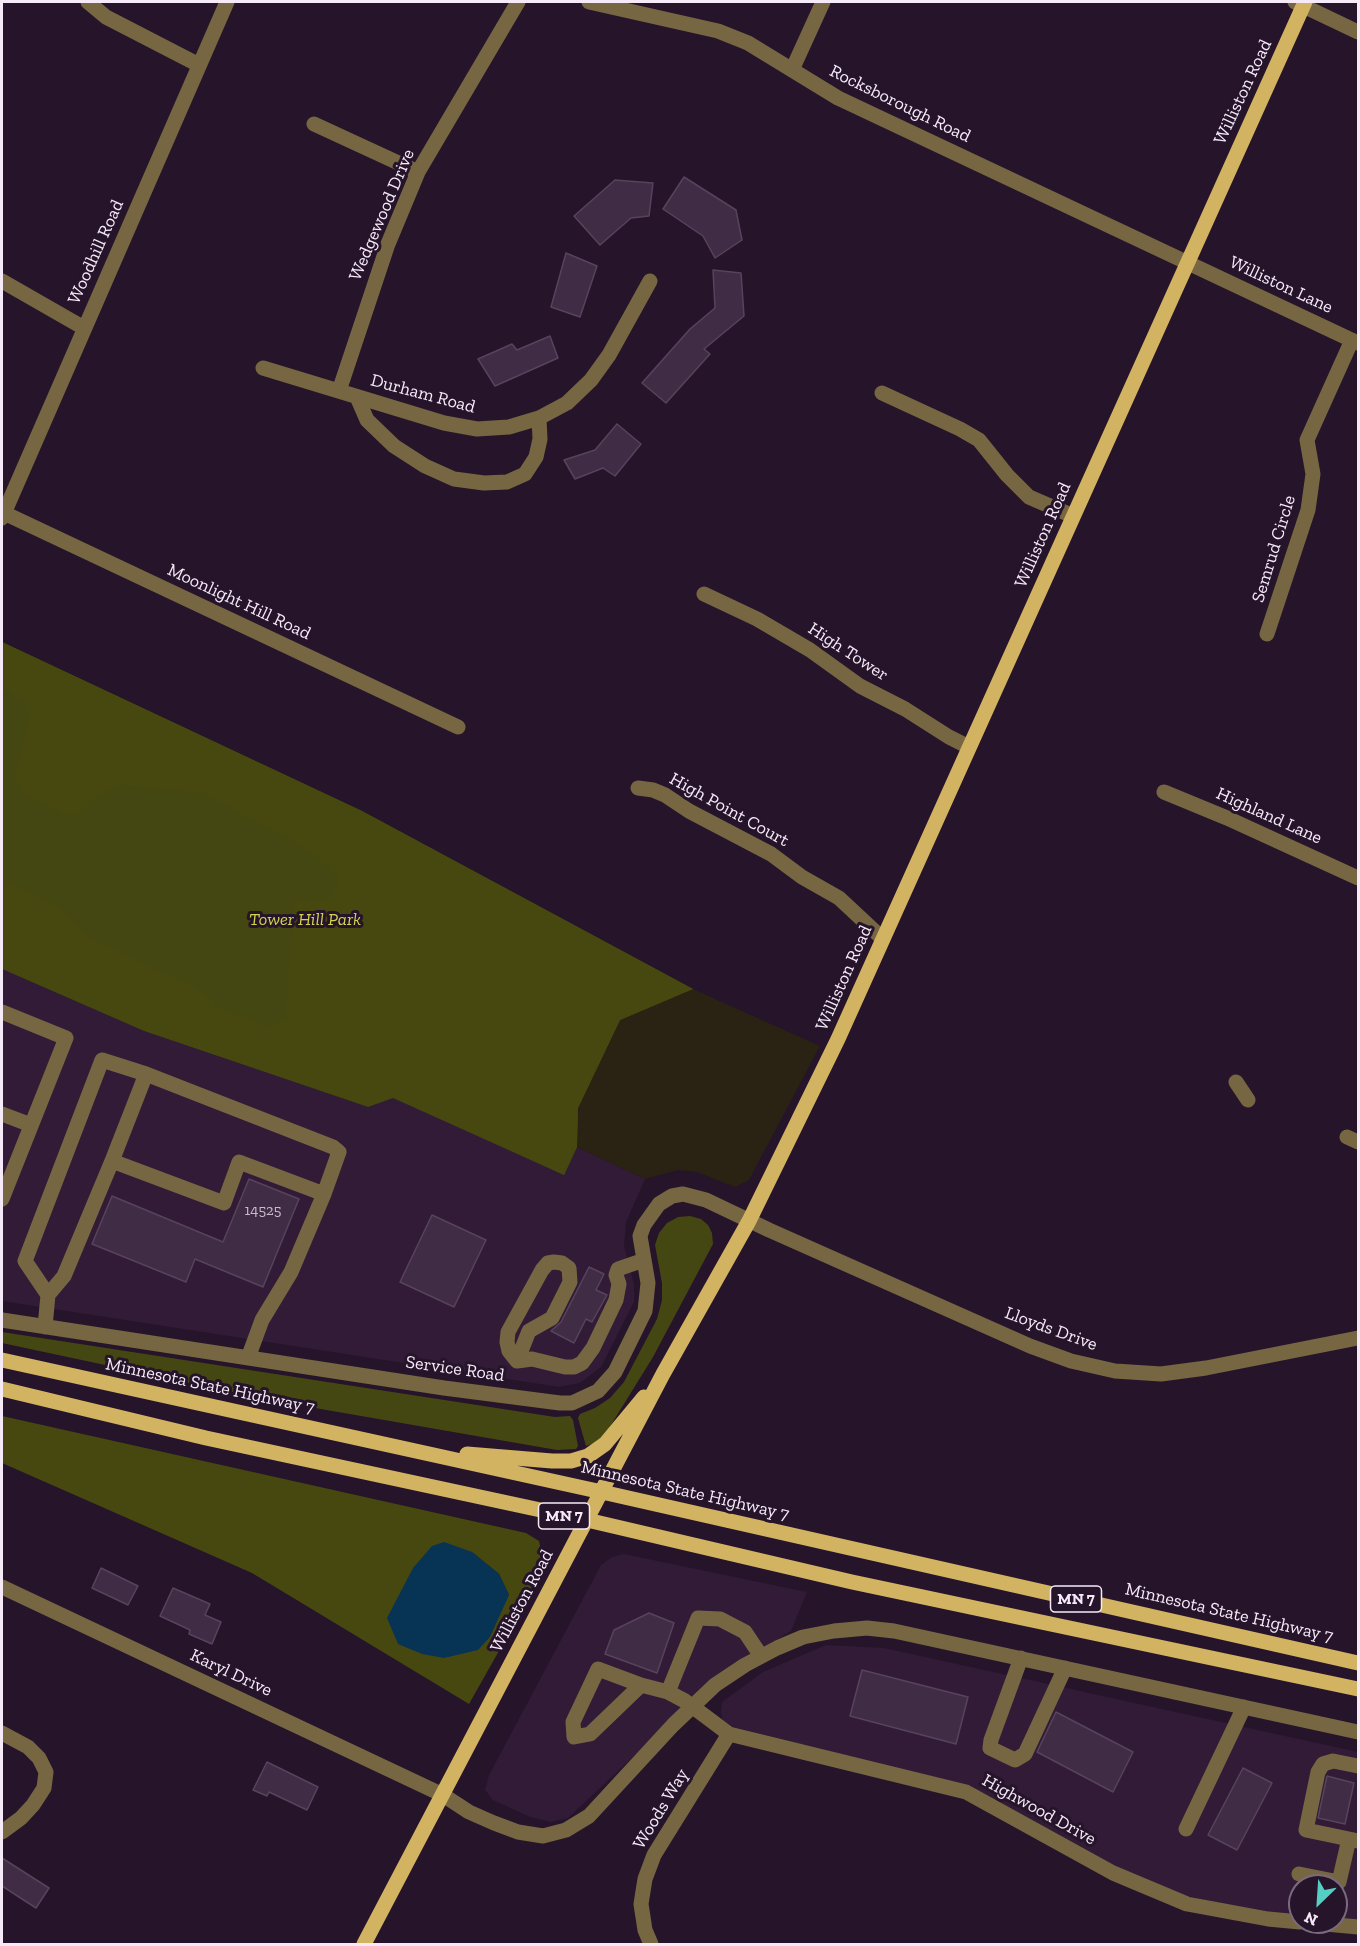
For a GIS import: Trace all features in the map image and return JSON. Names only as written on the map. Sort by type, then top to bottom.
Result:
[{"type":"main road","name":"Williston Road","points":[[364,1944],[663,1374],[749,1221],[838,1039],[1301,3]]},
{"type":"main road","name":"Minnesota State Highway 7","points":[[2,1360],[602,1492],[1359,1663]]},
{"type":"main road","points":[[410,1450],[552,1461],[571,1461],[588,1456],[605,1444],[663,1374]]},
{"type":"main road","name":"MN 7","points":[[2,1389],[206,1438],[587,1520],[852,1582],[1359,1689]]},
{"type":"street","points":[[88,2],[106,17],[199,66]]},
{"type":"street","name":"Woodhill Road","points":[[3,516],[227,2]]},
{"type":"street","name":"Wedgewood Drive","points":[[339,391],[388,244],[418,172],[518,2]]},
{"type":"street","name":"Rocksborough Road","points":[[589,2],[718,32],[748,43],[838,98],[1187,262]]},
{"type":"street","points":[[792,70],[823,2]]},
{"type":"street","points":[[1301,3],[1359,32]]},
{"type":"street","points":[[314,124],[418,172]]},
{"type":"street","name":"Williston Lane","points":[[1187,262],[1355,341]]},
{"type":"street","points":[[2,281],[84,328]]},
{"type":"street","name":"Durham Road","points":[[263,368],[444,423],[477,429],[509,427],[539,418],[567,403],[591,381],[609,355],[650,281]]},
{"type":"street","name":"Semrud Circle","points":[[1267,634],[1308,510],[1313,474],[1307,440],[1355,341]]},
{"type":"street","points":[[882,393],[960,429],[978,440],[1029,497],[1073,516]]},
{"type":"street","points":[[357,397],[367,420],[394,446],[425,466],[454,479],[484,483],[507,482],[525,474],[536,457],[540,439],[539,418]]},
{"type":"street","name":"Moonlight Hill Road","points":[[3,516],[458,727]]},
{"type":"street","name":"High Tower","points":[[704,594],[810,650],[860,686],[905,709],[969,747]]},
{"type":"street","name":"High Point Court","points":[[638,788],[653,790],[665,795],[689,811],[771,854],[802,878],[839,898],[883,939]]},
{"type":"street","name":"Highland Lane","points":[[1164,792],[1359,878]]},
{"type":"street","points":[[2,1012],[66,1038],[2,1199]]},
{"type":"street","points":[[48,1296],[25,1261],[102,1060],[146,1074],[333,1147],[339,1152],[291,1272],[262,1320],[248,1358]]},
{"type":"street","points":[[45,1327],[48,1296],[64,1276],[146,1074]]},
{"type":"street","points":[[1236,1083],[1248,1100]]},
{"type":"street","points":[[2,1113],[31,1125]]},
{"type":"street","points":[[111,1161],[224,1203],[239,1162],[324,1194]]},
{"type":"street","name":"Service Road","points":[[2,1320],[511,1397],[572,1403],[598,1391],[615,1372],[645,1311],[648,1282],[640,1236],[644,1225],[659,1204],[672,1196],[694,1195],[749,1221]]},
{"type":"street","name":"Lloyds Drive","points":[[749,1221],[1029,1346],[1071,1362],[1115,1371],[1161,1374],[1206,1368],[1359,1338]]},
{"type":"street","points":[[517,1361],[532,1359],[565,1367],[582,1363],[593,1348],[616,1300],[618,1269],[644,1260]]},
{"type":"street","points":[[548,1263],[562,1263],[568,1268],[570,1282],[552,1318],[530,1330],[517,1361],[509,1351],[508,1332],[542,1270],[548,1263]]},
{"type":"street","name":"Karyl Drive","points":[[2,1587],[443,1795],[469,1812],[518,1832],[543,1836],[566,1830],[589,1816],[673,1725],[716,1685],[745,1665],[803,1637],[867,1628],[894,1631],[1359,1732]]},
{"type":"street","points":[[668,1692],[698,1618],[720,1619],[746,1632],[761,1656]]},
{"type":"street","points":[[1021,1658],[990,1748],[1015,1760],[1025,1754],[1065,1668]]},
{"type":"street","name":"Highwood Drive","points":[[640,1685],[590,1734],[574,1737],[573,1722],[598,1669],[640,1685],[668,1692],[693,1706],[729,1734],[966,1792],[1113,1873],[1187,1904],[1288,1921]]},
{"type":"street","points":[[1186,1829],[1244,1707]]},
{"type":"street","points":[[2,1733],[28,1747],[39,1758],[46,1772],[44,1788],[33,1805],[21,1818],[2,1832]]},
{"type":"street","name":"Woods Way","points":[[651,1944],[645,1930],[641,1904],[645,1879],[654,1854],[729,1734]]},
{"type":"street","points":[[1342,1874],[1354,1840],[1306,1830],[1318,1772],[1323,1764],[1333,1761],[1359,1766]]},
{"type":"shaded area","points":[[2,969],[144,1031],[368,1107],[393,1097],[564,1174],[577,1147],[645,1179],[626,1222],[624,1246],[634,1284],[634,1302],[601,1367],[580,1383],[559,1387],[2,1301]]},
{"type":"shaded area","points":[[693,989],[820,1046],[749,1180],[735,1187],[697,1172],[678,1170],[645,1179],[577,1147],[578,1108],[620,1020]]},
{"type":"shaded area","points":[[624,1554],[807,1592],[791,1631],[727,1669],[568,1818],[551,1822],[530,1817],[493,1800],[485,1790],[489,1775],[601,1565],[612,1557]]},
{"type":"shaded area","points":[[826,1645],[884,1648],[1358,1752],[1358,1923],[1348,1923],[1348,1874],[1288,1874],[1288,1920],[1279,1920],[1185,1895],[1100,1866],[944,1783],[733,1727],[723,1721],[722,1702],[763,1672]]},
{"type":"green space","name":"Tower Hill Park","points":[[2,642],[362,811],[693,989],[620,1020],[578,1108],[577,1147],[564,1175],[2,910]]},
{"type":"green space","name":"Tower Hill Park","points":[[2,642],[362,811],[693,989],[620,1020],[578,1108],[577,1147],[564,1175],[393,1098],[368,1107],[144,1031],[2,969],[2,879],[56,905],[88,936],[196,988],[220,1007],[267,1027],[285,1018],[294,900],[326,900],[341,880],[311,852],[202,793],[119,785],[96,797],[79,814],[64,815],[23,794],[15,777],[29,719],[25,701],[2,690]]},
{"type":"green space","points":[[690,1216],[701,1219],[708,1225],[712,1233],[713,1244],[653,1357],[606,1433],[598,1442],[586,1446],[578,1418],[580,1414],[610,1398],[624,1382],[657,1319],[662,1300],[662,1283],[655,1245],[659,1233],[667,1223],[678,1217]]},
{"type":"green space","points":[[2,1332],[555,1417],[570,1416],[573,1420],[578,1446],[576,1449],[557,1450],[269,1400],[2,1343]]},
{"type":"green space","points":[[2,1416],[526,1533],[539,1541],[542,1554],[535,1587],[469,1704],[252,1573],[2,1463]],"holes":[[[472,1552],[499,1574],[509,1595]]]},
{"type":"water","points":[[444,1542],[472,1552],[499,1574],[509,1595],[490,1637],[478,1650],[444,1658],[422,1654],[398,1644],[387,1618],[413,1568],[432,1546]]},
{"type":"building","points":[[684,177],[736,210],[742,240],[715,258],[703,236],[663,209]]},
{"type":"building","points":[[615,180],[653,183],[649,216],[631,218],[600,245],[574,216]]},
{"type":"building","points":[[566,253],[597,266],[580,317],[551,307]]},
{"type":"building","points":[[713,270],[741,273],[744,316],[704,349],[710,354],[666,403],[642,383],[690,329],[715,308]]},
{"type":"building","points":[[550,336],[558,358],[495,386],[478,359],[512,344],[517,350]]},
{"type":"building","points":[[617,424],[641,444],[615,476],[603,468],[575,479],[564,460],[595,450]]},
{"type":"building","points":[[249,1179],[299,1199],[263,1287],[195,1259],[186,1282],[92,1244],[112,1196],[223,1242]]},
{"type":"building","points":[[432,1215],[486,1240],[454,1307],[400,1282]]},
{"type":"building","points":[[589,1267],[604,1274],[596,1290],[607,1295],[592,1322],[586,1319],[574,1343],[551,1331],[561,1322]]},
{"type":"building","points":[[101,1568],[138,1586],[128,1605],[92,1588]]},
{"type":"building","points":[[173,1588],[210,1604],[205,1615],[221,1622],[212,1644],[189,1634],[190,1630],[160,1616]]},
{"type":"building","points":[[649,1613],[674,1623],[657,1673],[605,1654],[614,1630]]},
{"type":"building","points":[[862,1670],[968,1697],[956,1744],[850,1716]]},
{"type":"building","points":[[1056,1712],[1133,1752],[1113,1792],[1037,1752]]},
{"type":"building","points":[[267,1762],[318,1787],[307,1810],[269,1792],[267,1796],[253,1790]]},
{"type":"building","points":[[1243,1768],[1272,1783],[1237,1850],[1208,1835]]},
{"type":"building","points":[[1327,1776],[1354,1783],[1345,1824],[1318,1818]]},
{"type":"building","points":[[2,1858],[49,1888],[36,1908],[2,1886]]}]
